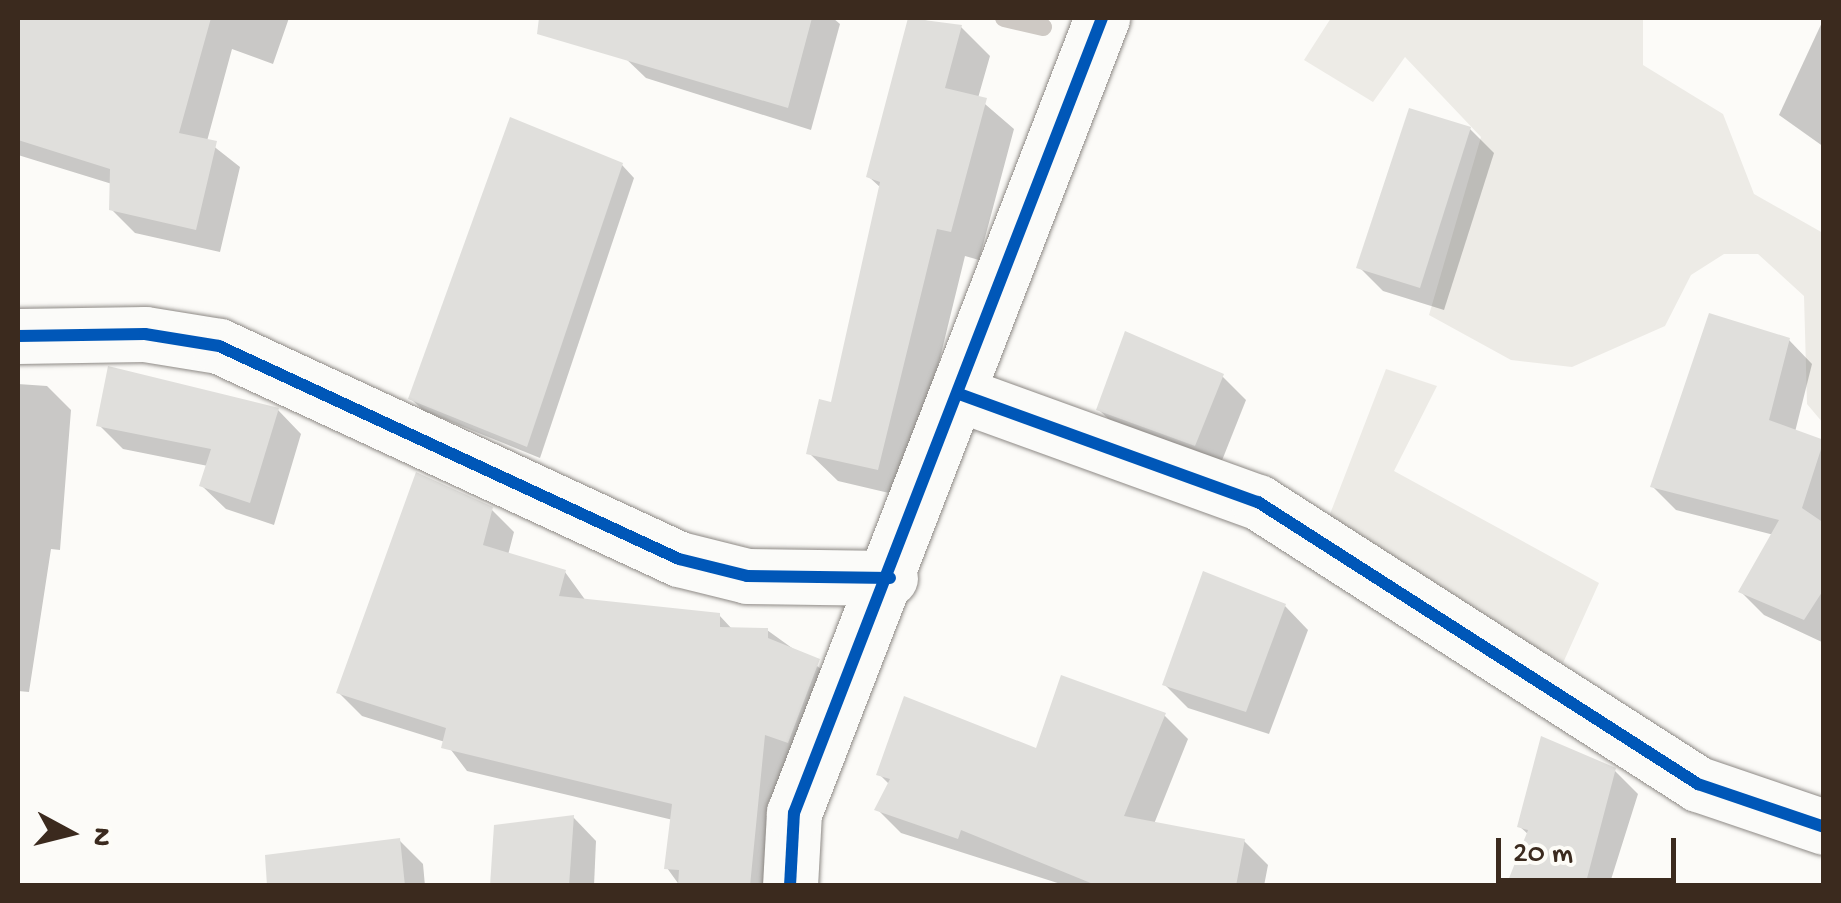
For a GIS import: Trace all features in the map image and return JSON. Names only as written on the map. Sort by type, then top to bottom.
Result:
[{"type":"street","points":[[790,886],[794,813],[890,578],[1102,18]]},
{"type":"street","points":[[18,336],[144,334],[220,346],[299,375],[679,559],[747,576],[890,578]]},
{"type":"street","points":[[959,394],[1258,502],[1698,784],[1824,827]]},
{"type":"shaded area","points":[[1331,18],[1643,18],[1643,65],[1723,114],[1754,194],[1823,233],[1823,423],[1807,404],[1804,296],[1758,254],[1724,254],[1691,275],[1665,326],[1572,367],[1511,360],[1429,315],[1481,137],[1405,57],[1373,102],[1304,60]]},
{"type":"shaded area","points":[[1386,369],[1437,386],[1394,471],[1599,583],[1563,663],[1325,527]]},
{"type":"building","points":[[18,18],[211,18],[179,133],[217,141],[196,230],[109,210],[110,169],[18,140]]},
{"type":"building","points":[[539,18],[812,18],[788,108],[537,34]]},
{"type":"building","points":[[908,18],[962,25],[945,88],[987,98],[951,232],[937,229],[878,470],[806,454],[819,399],[831,402],[880,182],[866,177]]},
{"type":"building","points":[[1409,108],[1471,127],[1420,288],[1356,268]]},
{"type":"building","points":[[510,117],[623,163],[527,447],[408,399]]},
{"type":"building","points":[[1709,313],[1790,338],[1769,420],[1824,440],[1802,508],[1824,523],[1824,589],[1804,620],[1738,592],[1779,520],[1650,487]]},
{"type":"building","points":[[1125,331],[1224,374],[1195,446],[1096,410]]},
{"type":"building","points":[[108,366],[279,408],[250,503],[199,486],[211,449],[96,426]]},
{"type":"building","points":[[416,472],[493,507],[483,545],[566,570],[559,596],[720,613],[720,627],[768,628],[768,638],[820,659],[788,743],[765,735],[750,886],[678,886],[679,870],[664,869],[672,804],[441,748],[446,728],[336,693]]},
{"type":"building","points":[[1203,571],[1286,604],[1246,712],[1162,685]]},
{"type":"building","points":[[1061,675],[1166,713],[1124,816],[1245,839],[1236,886],[1098,886],[961,830],[958,839],[874,810],[890,779],[876,775],[904,696],[1036,748]]},
{"type":"building","points":[[1541,736],[1616,768],[1585,886],[1506,886],[1528,830],[1517,827]]},
{"type":"building","points":[[574,815],[569,886],[490,886],[494,825]]},
{"type":"building","points":[[400,838],[405,886],[267,886],[265,855]]},
{"type":"waterway","points":[[1004,18],[1043,27]]},
{"type":"cycle path","points":[[790,886],[794,813],[1102,18]]},
{"type":"cycle path","points":[[18,336],[145,334],[219,346],[679,559],[747,576],[890,578]]},
{"type":"cycle path","points":[[959,394],[1258,502],[1698,784],[1824,827]]}]
